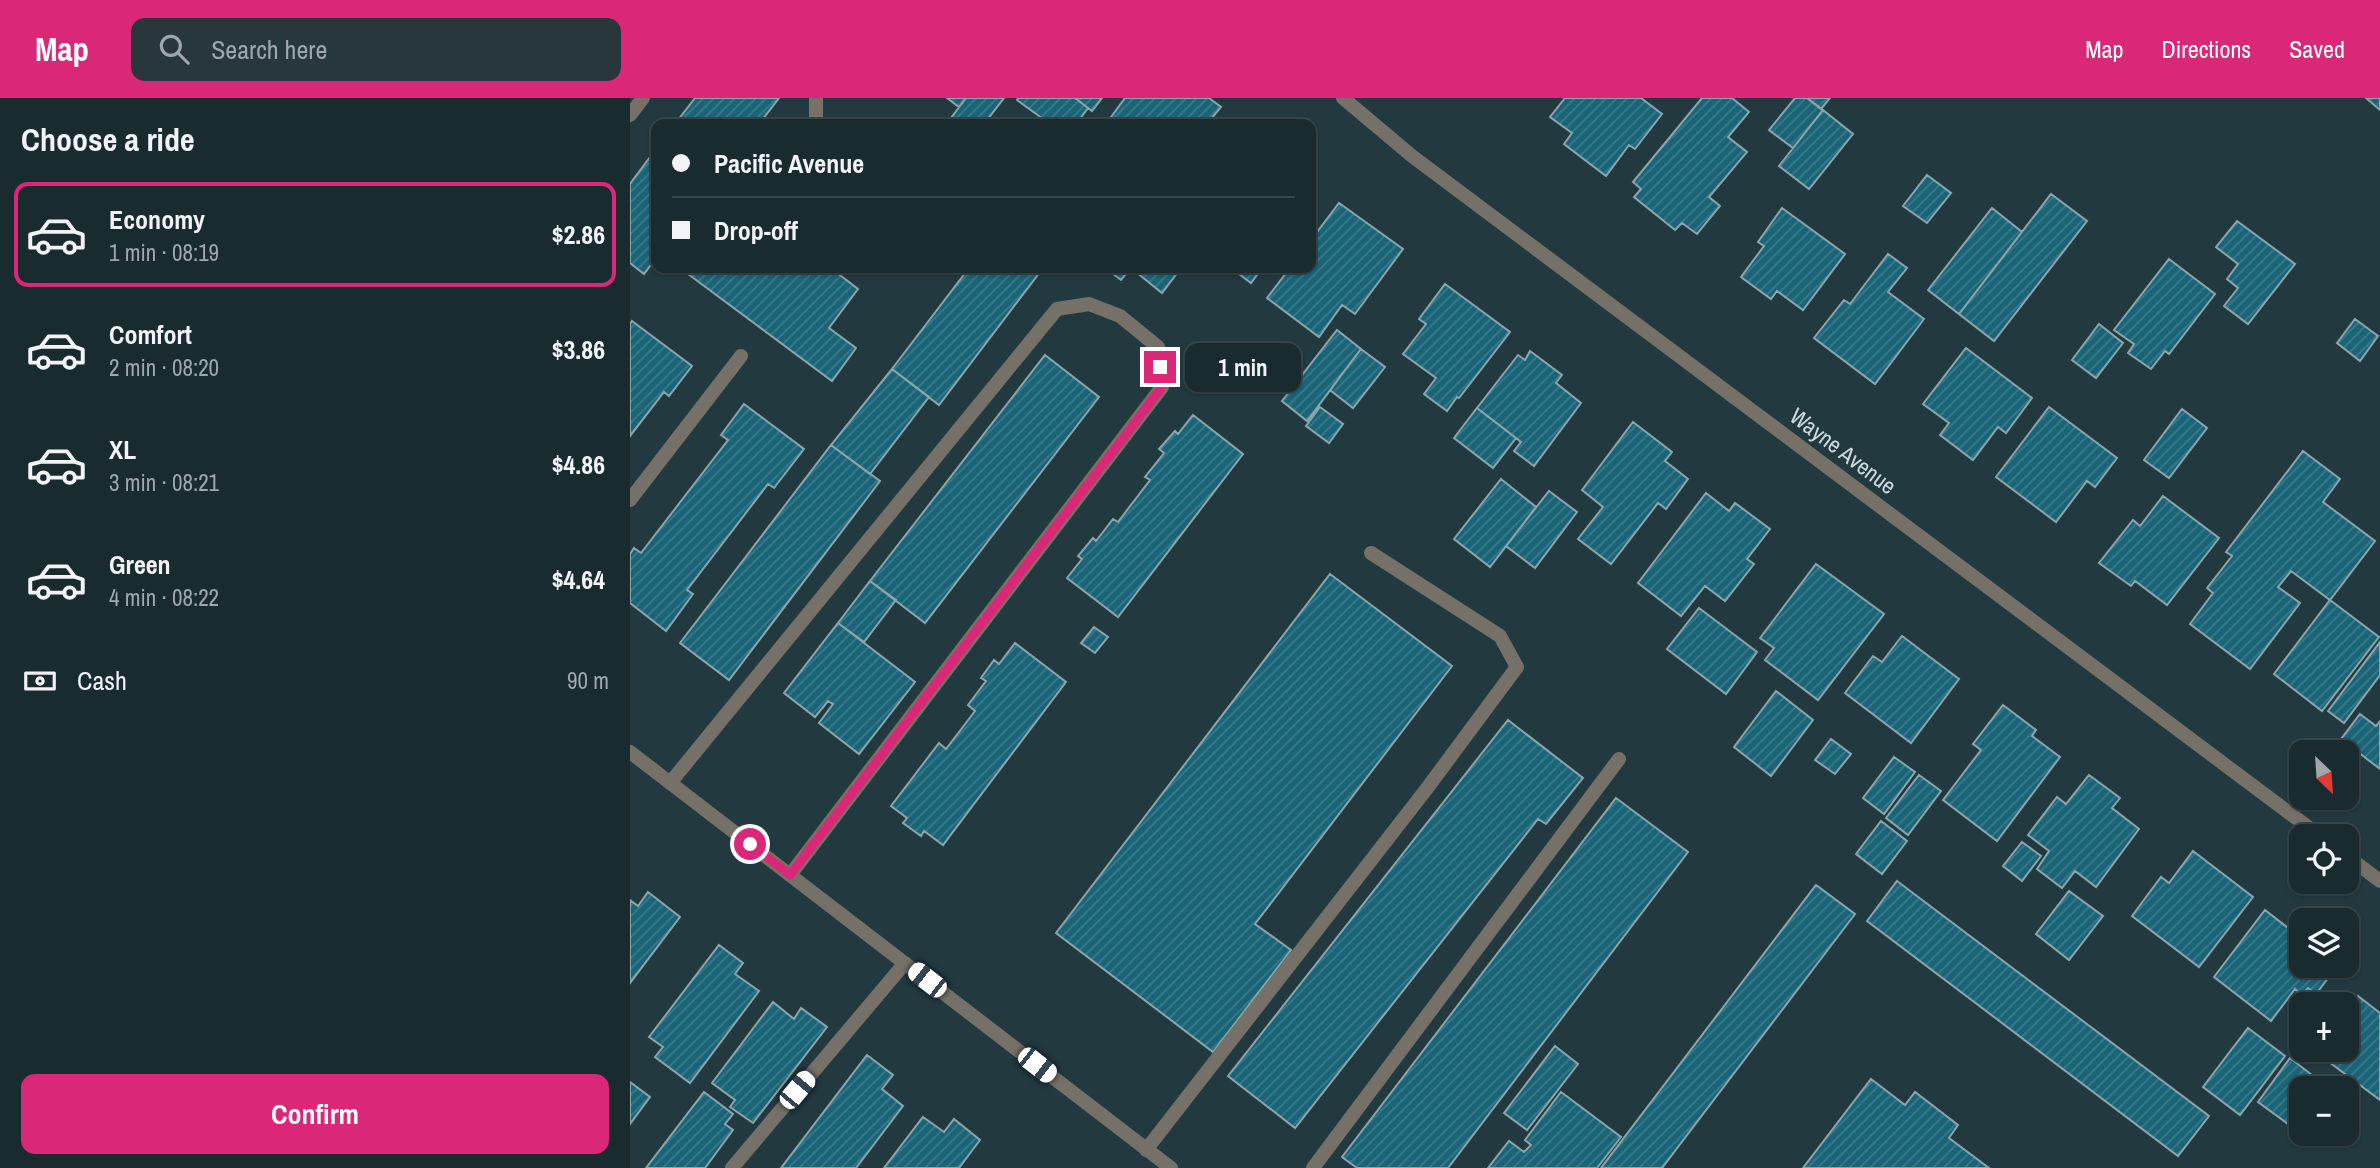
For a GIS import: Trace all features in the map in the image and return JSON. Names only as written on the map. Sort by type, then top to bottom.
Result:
[{"type":"street","points":[[630,115],[643,98]]},
{"type":"street","points":[[816,98],[817,119]]},
{"type":"street","name":"Wayne Avenue","points":[[1343,98],[1412,156],[2304,824]]},
{"type":"street","points":[[670,783],[1057,309],[1089,304],[1120,316],[1158,347],[1162,387],[790,875]]},
{"type":"street","points":[[630,500],[741,356]]},
{"type":"street","points":[[1146,1150],[1517,667],[1500,636],[1371,553]]},
{"type":"street","points":[[630,752],[1171,1168]]},
{"type":"street","points":[[1313,1168],[1619,760]]},
{"type":"street","points":[[2359,865],[2380,881]]},
{"type":"street","points":[[732,1168],[905,963]]},
{"type":"building","points":[[695,98],[779,98],[763,119],[679,119]]},
{"type":"building","points":[[947,98],[966,98],[959,107]]},
{"type":"building","points":[[966,98],[1004,98],[988,119],[950,119]]},
{"type":"building","points":[[1075,98],[1088,108],[1080,119],[1043,119],[1017,100]]},
{"type":"building","points":[[1075,98],[1102,98],[1092,111]]},
{"type":"building","points":[[1125,98],[1209,98],[1221,107],[1211,119],[1110,119]]},
{"type":"building","points":[[1565,98],[1641,98],[1662,114],[1635,149],[1629,145],[1606,176],[1564,144],[1572,133],[1550,117]]},
{"type":"building","points":[[1702,98],[1732,98],[1749,112],[1728,137],[1747,152],[1709,197],[1720,206],[1697,234],[1682,223],[1675,230],[1634,197],[1641,189],[1633,182]]},
{"type":"building","points":[[1795,98],[1807,98],[1823,110],[1793,148],[1769,130]]},
{"type":"building","points":[[1807,98],[1830,98],[1821,109]]},
{"type":"building","points":[[2366,98],[2380,98],[2380,110]]},
{"type":"building","points":[[1823,110],[1853,134],[1809,189],[1779,166]]},
{"type":"building","points":[[651,156],[651,265],[644,274],[630,263],[630,184]]},
{"type":"building","points":[[1927,175],[1951,193],[1927,223],[1903,206]]},
{"type":"building","points":[[2051,194],[2087,221],[1994,341],[1959,314]]},
{"type":"building","points":[[1339,203],[1403,249],[1355,314],[1342,305],[1319,337],[1267,298],[1286,273],[1316,273],[1316,233]]},
{"type":"building","points":[[1782,208],[1845,254],[1803,310],[1777,291],[1771,299],[1741,277],[1764,246],[1758,242]]},
{"type":"building","points":[[1992,208],[2022,232],[1959,314],[1928,290]]},
{"type":"building","points":[[2237,221],[2295,264],[2248,324],[2224,306],[2238,288],[2227,279],[2238,264],[2216,247]]},
{"type":"building","points":[[1888,254],[1907,268],[1888,292],[1924,319],[1875,384],[1814,338],[1844,300],[1850,304]]},
{"type":"building","points":[[2169,259],[2215,294],[2169,354],[2165,351],[2151,369],[2128,353],[2134,344],[2114,330]]},
{"type":"building","points":[[687,273],[837,273],[858,289],[829,328],[856,348],[832,381]]},
{"type":"building","points":[[965,273],[1039,273],[939,405],[892,369]]},
{"type":"building","points":[[1112,273],[1127,273],[1121,280]]},
{"type":"building","points":[[1137,273],[1177,273],[1162,293]]},
{"type":"building","points":[[1238,273],[1258,273],[1251,283]]},
{"type":"building","points":[[1445,284],[1510,332],[1447,411],[1424,394],[1436,378],[1403,354],[1426,324],[1419,319]]},
{"type":"building","points":[[2355,319],[2378,336],[2360,361],[2337,343]]},
{"type":"building","points":[[632,321],[692,366],[669,396],[664,392],[630,436],[630,324]]},
{"type":"building","points":[[2099,324],[2123,343],[2096,378],[2072,360]]},
{"type":"building","points":[[1337,330],[1361,349],[1307,421],[1282,401]]},
{"type":"building","points":[[1966,348],[2032,398],[2006,433],[1998,427],[1973,460],[1940,435],[1949,423],[1923,404]]},
{"type":"building","points":[[1361,349],[1385,367],[1353,408],[1330,390]]},
{"type":"building","points":[[1530,351],[1562,375],[1556,383],[1581,403],[1534,466],[1514,451],[1521,442],[1477,408],[1518,355],[1525,360]]},
{"type":"building","points":[[1045,355],[1099,397],[925,623],[870,581]]},
{"type":"building","points":[[892,369],[929,397],[870,474],[831,445]]},
{"type":"building","points":[[744,404],[804,449],[774,488],[768,484],[687,590],[693,594],[666,631],[630,603],[630,554],[634,548],[641,553],[728,440],[721,435]]},
{"type":"building","points":[[1320,407],[1343,424],[1329,443],[1306,426]]},
{"type":"building","points":[[2049,407],[2117,458],[2095,487],[2087,481],[2056,522],[1996,477]]},
{"type":"building","points":[[1477,408],[1516,438],[1493,468],[1454,438]]},
{"type":"building","points":[[2182,409],[2207,428],[2169,478],[2144,460]]},
{"type":"building","points":[[1193,415],[1243,454],[1118,617],[1067,578],[1082,559],[1078,556],[1093,538],[1096,541],[1113,519],[1118,522],[1150,480],[1145,477],[1164,453],[1159,449],[1175,431],[1178,434]]},
{"type":"building","points":[[1633,422],[1672,452],[1665,461],[1688,479],[1666,509],[1658,503],[1611,564],[1578,539],[1603,507],[1582,490]]},
{"type":"building","points":[[831,445],[880,481],[729,680],[680,643]]},
{"type":"building","points":[[2303,451],[2340,479],[2323,502],[2375,541],[2330,600],[2291,571],[2278,587],[2300,603],[2250,669],[2190,624],[2213,593],[2207,588],[2232,556],[2226,552]]},
{"type":"building","points":[[1501,479],[1536,507],[1490,567],[1454,539]]},
{"type":"building","points":[[1549,491],[1577,512],[1535,568],[1506,546]]},
{"type":"building","points":[[1706,493],[1729,511],[1735,503],[1770,529],[1747,559],[1754,564],[1725,601],[1705,586],[1681,616],[1638,583]]},
{"type":"building","points":[[2163,496],[2219,538],[2167,605],[2135,581],[2131,586],[2099,563],[2133,520],[2140,526]]},
{"type":"building","points":[[1816,564],[1884,614],[1818,700],[1765,660],[1774,648],[1760,638]]},
{"type":"building","points":[[1330,574],[1452,666],[1255,924],[1291,950],[1213,1052],[1056,933]]},
{"type":"building","points":[[870,581],[896,600],[864,642],[838,623]]},
{"type":"building","points":[[2330,600],[2379,637],[2322,711],[2274,674]]},
{"type":"building","points":[[1699,608],[1757,652],[1726,694],[1667,649]]},
{"type":"building","points":[[838,623],[915,682],[859,754],[819,723],[833,704],[828,701],[815,717],[784,693]]},
{"type":"building","points":[[1094,627],[1108,637],[1095,653],[1081,643]]},
{"type":"building","points":[[1902,636],[1959,679],[1911,743],[1845,693],[1873,656],[1882,662]]},
{"type":"building","points":[[2380,642],[2380,675],[2344,723],[2328,711]]},
{"type":"building","points":[[1015,643],[1066,682],[943,845],[924,831],[921,836],[903,823],[907,818],[891,806],[939,743],[946,749],[975,711],[968,705],[986,681],[981,678],[994,660],[999,664]]},
{"type":"building","points":[[1776,691],[1813,720],[1771,776],[1734,747]]},
{"type":"building","points":[[2003,705],[2036,730],[2032,736],[2060,757],[1997,841],[1943,800],[1981,750],[1973,744]]},
{"type":"building","points":[[2360,714],[2376,726],[2380,721],[2380,769],[2359,753],[2359,740],[2341,739]]},
{"type":"building","points":[[1508,720],[1583,778],[1546,824],[1538,819],[1295,1128],[1228,1076]]},
{"type":"building","points":[[1831,739],[1851,754],[1835,774],[1815,760]]},
{"type":"building","points":[[1894,757],[1915,772],[1884,814],[1863,798]]},
{"type":"building","points":[[1919,775],[1941,791],[1908,835],[1886,818]]},
{"type":"building","points":[[2089,775],[2120,798],[2112,808],[2139,829],[2096,887],[2075,871],[2062,888],[2037,869],[2049,851],[2028,835],[2057,797],[2066,804]]},
{"type":"building","points":[[1616,798],[1688,852],[1448,1168],[1357,1168],[1342,1157]]},
{"type":"building","points":[[1881,821],[1907,841],[1882,874],[1856,854]]},
{"type":"building","points":[[2022,842],[2041,856],[2022,881],[2003,866]]},
{"type":"building","points":[[2193,851],[2253,897],[2199,967],[2132,916],[2161,877],[2169,883]]},
{"type":"building","points":[[1897,881],[2209,1116],[2178,1156],[1867,921]]},
{"type":"building","points":[[1816,885],[1855,914],[1662,1168],[1601,1168]]},
{"type":"building","points":[[2069,891],[2103,916],[2069,960],[2036,934]]},
{"type":"building","points":[[648,892],[680,917],[630,983],[630,900],[638,906]]},
{"type":"building","points":[[2265,910],[2289,929],[2289,978],[2328,978],[2318,992],[2308,988],[2305,992],[2295,989],[2289,992],[2289,997],[2271,1021],[2214,977]]},
{"type":"building","points":[[719,945],[743,963],[735,974],[759,991],[690,1083],[655,1057],[663,1047],[649,1037]]},
{"type":"building","points":[[2359,997],[2380,1013],[2380,1100],[2359,1084],[2359,1076],[2348,1076],[2329,1062],[2359,1062]]},
{"type":"building","points":[[773,1002],[794,1019],[801,1008],[827,1027],[753,1123],[730,1107],[735,1100],[712,1083]]},
{"type":"building","points":[[2248,1028],[2285,1056],[2240,1115],[2203,1087]]},
{"type":"building","points":[[1555,1046],[1578,1064],[1527,1130],[1504,1113]]},
{"type":"building","points":[[867,1055],[893,1075],[882,1089],[903,1106],[856,1168],[781,1168]]},
{"type":"building","points":[[2289,1059],[2289,1062],[2295,1062],[2313,1076],[2289,1076],[2288,1124],[2258,1102]]},
{"type":"building","points":[[1871,1079],[1905,1105],[1915,1092],[1958,1125],[1949,1138],[1989,1168],[1803,1168]]},
{"type":"building","points":[[630,1082],[650,1097],[630,1124]]},
{"type":"building","points":[[704,1092],[733,1114],[725,1124],[733,1130],[705,1168],[646,1168]]},
{"type":"building","points":[[1561,1092],[1621,1137],[1597,1168],[1488,1168],[1509,1141],[1524,1152],[1531,1145],[1525,1140]]},
{"type":"building","points":[[923,1117],[944,1132],[954,1119],[980,1140],[959,1168],[884,1168]]},
{"type":"route","points":[[750,844],[790,875],[1162,387],[1160,367]]}]
